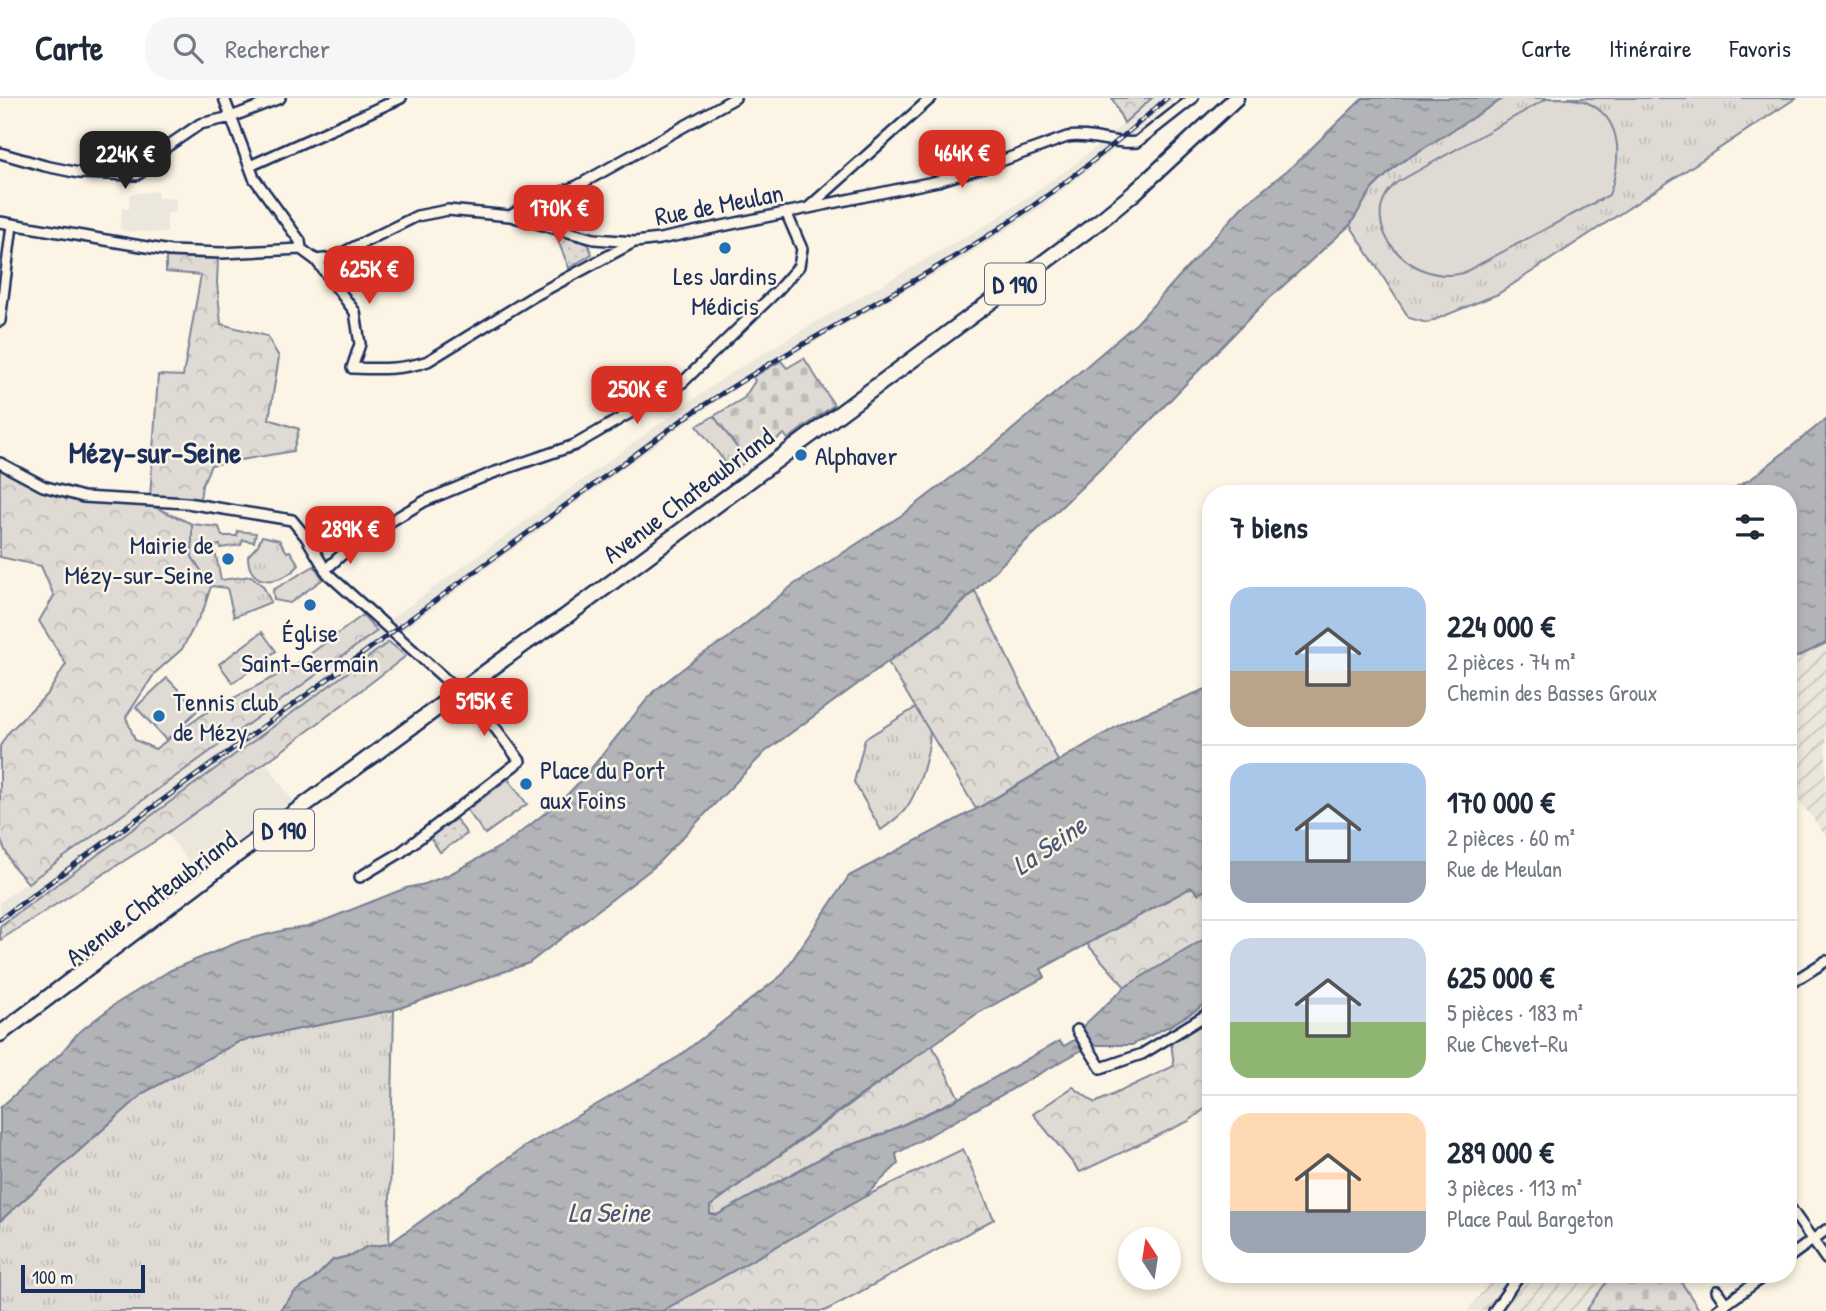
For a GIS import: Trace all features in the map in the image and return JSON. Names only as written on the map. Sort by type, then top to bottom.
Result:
[{"type":"main road","name":"D 190","points":[[1182,147],[1228,98]]},
{"type":"main road","name":"D 190","points":[[1182,147],[1236,98]]},
{"type":"main road","name":"Avenue Chateaubriand","points":[[0,1034],[231,859],[531,648],[565,617],[1119,206],[1182,147]]},
{"type":"main road","name":"Avenue Chateaubriand","points":[[0,1041],[463,695]]},
{"type":"street","points":[[224,98],[254,178],[300,241],[301,249]]},
{"type":"street","points":[[0,153],[79,173],[137,176],[150,166],[156,154],[200,124],[231,117],[280,98]]},
{"type":"street","points":[[250,166],[401,98]]},
{"type":"street","points":[[514,217],[523,208],[577,186],[735,98]]},
{"type":"street","points":[[808,208],[931,98]]},
{"type":"street","name":"Rue de Meulan","points":[[316,260],[332,258],[424,213],[448,210],[514,217],[592,239],[635,242],[660,239],[960,175],[1066,137],[1076,135],[1128,143],[1143,139],[1193,98]]},
{"type":"street","points":[[326,572],[356,542],[425,501],[490,474],[575,445],[683,382],[776,292],[799,266],[802,249],[786,212]]},
{"type":"street","points":[[0,222],[170,251],[222,253],[301,249],[316,260],[355,312],[360,344],[352,368],[388,369],[428,360],[534,296],[635,242]]},
{"type":"street","points":[[0,321],[12,225]]},
{"type":"street","points":[[0,463],[43,486],[83,497],[187,503],[292,520],[306,537],[326,572],[463,695],[496,729],[520,761],[400,853],[360,877]]},
{"type":"street","points":[[306,537],[356,542]]},
{"type":"street","points":[[1797,979],[1826,961]]},
{"type":"street","points":[[1077,1030],[1101,1068],[1142,1054],[1202,1017]]},
{"type":"street","points":[[1797,1218],[1826,1259]]},
{"type":"street","points":[[1797,1252],[1826,1230]]},
{"type":"street","points":[[1494,1311],[1514,1283]]},
{"type":"street","points":[[1716,1311],[1754,1283]]},
{"type":"street","points":[[1717,1291],[1726,1304]]},
{"type":"shaded area","points":[[1152,98],[1176,98],[1130,137],[1111,134]]},
{"type":"shaded area","points":[[1102,142],[1120,145],[1036,211],[962,259],[753,377],[684,424],[0,926],[0,902],[726,376],[991,222]]},
{"type":"shaded area","points":[[157,191],[158,198],[176,198],[176,212],[167,213],[167,233],[123,231],[120,228],[122,208],[129,209],[130,194]]},
{"type":"shaded area","points":[[1826,643],[1826,836],[1797,798],[1797,657]]},
{"type":"shaded area","points":[[267,764],[295,804],[198,875],[168,834]]},
{"type":"shaded area","points":[[1490,1283],[1606,1283],[1586,1311],[1467,1311]]},
{"type":"green space","points":[[1112,98],[1152,98],[1124,123]]},
{"type":"green space","points":[[1504,98],[1796,98],[1498,294],[1427,323],[1409,318],[1350,225],[1372,189],[1397,165]]},
{"type":"green space","points":[[1548,98],[1586,102],[1608,119],[1617,142],[1616,169],[1609,195],[1463,273],[1443,275],[1424,270],[1407,261],[1384,233],[1381,216],[1384,199],[1396,183]]},
{"type":"green space","points":[[554,231],[588,244],[592,254],[569,268]]},
{"type":"green space","points":[[166,257],[218,259],[217,283],[221,324],[267,336],[279,357],[269,419],[299,429],[293,451],[211,465],[202,485],[200,499],[150,498],[158,375],[183,376],[201,275],[166,272]]},
{"type":"green space","points":[[804,358],[834,405],[788,439],[784,434],[747,461],[714,416],[744,398],[755,381],[753,377],[781,361],[787,368]]},
{"type":"green space","points":[[714,416],[747,461],[732,471],[697,426]]},
{"type":"green space","points":[[0,468],[42,490],[150,505],[192,524],[192,557],[211,586],[204,608],[182,649],[155,673],[126,717],[135,740],[155,749],[205,713],[291,668],[363,615],[377,631],[28,883],[12,865],[0,839],[0,746],[8,733],[48,693],[66,664],[39,621],[54,596],[41,566],[0,557]]},
{"type":"green space","points":[[192,524],[219,527],[222,536],[237,536],[238,531],[256,533],[254,542],[243,540],[241,545],[221,548],[220,545],[214,546],[221,580],[251,576],[263,586],[271,602],[234,617],[227,588],[211,586],[192,557]]},
{"type":"green space","points":[[262,536],[279,540],[299,565],[284,577],[275,580],[260,579],[249,567],[248,556]]},
{"type":"green space","points":[[314,566],[323,579],[290,603],[274,600],[273,590]]},
{"type":"green space","points":[[975,591],[1058,761],[976,809],[888,662],[942,623]]},
{"type":"green space","points":[[262,632],[276,651],[233,683],[219,664]]},
{"type":"green space","points":[[389,642],[406,656],[283,750],[160,838],[0,940],[0,926]]},
{"type":"green space","points":[[167,678],[198,710],[166,740],[136,707]]},
{"type":"green space","points":[[920,705],[930,734],[923,771],[908,806],[881,830],[854,782],[865,739]]},
{"type":"green space","points":[[508,779],[527,804],[485,834],[467,810]]},
{"type":"green space","points":[[456,819],[467,834],[440,852],[430,837]]},
{"type":"green space","points":[[1192,887],[1198,894],[1202,892],[1202,940],[1125,987],[1087,944]]},
{"type":"green space","points":[[1202,1006],[1202,1111],[1189,1121],[1080,1172],[1033,1114],[1073,1087],[1095,1103],[1174,1066],[1169,1026]]},
{"type":"green space","points":[[394,1010],[389,1244],[366,1247],[353,1255],[333,1260],[312,1281],[295,1292],[279,1311],[0,1311],[0,1221],[145,1092],[240,1041]]},
{"type":"green space","points":[[932,1045],[959,1098],[883,1134],[834,1151],[717,1215],[710,1214],[710,1206]]},
{"type":"green space","points":[[963,1149],[994,1219],[825,1311],[662,1311],[864,1197]]},
{"type":"green space","points":[[1606,1283],[1682,1283],[1700,1311],[1586,1311]]},
{"type":"water","points":[[1363,98],[1504,98],[1397,165],[1372,189],[1350,225],[1261,306],[1147,424],[942,622],[765,752],[654,867],[529,963],[394,1010],[240,1041],[145,1092],[0,1221],[0,1108],[61,1053],[78,1033],[114,1005],[171,970],[241,941],[308,927],[406,888],[425,884],[450,874],[507,843],[563,799],[653,692],[698,657],[728,638],[793,585],[905,513],[999,441],[1137,323],[1241,208],[1296,163]]},
{"type":"water","points":[[1826,419],[1826,643],[1797,657],[1797,485],[1740,485]]},
{"type":"water","name":"La Seine","points":[[1202,691],[1202,892],[1198,894],[1192,887],[1041,969],[1045,977],[978,1013],[847,1105],[710,1206],[710,1214],[717,1215],[834,1151],[883,1134],[950,1103],[1059,1041],[1064,1046],[1084,1034],[1082,1027],[1125,987],[1202,940],[1202,1006],[1132,1045],[1091,1045],[896,1154],[898,1164],[864,1197],[662,1311],[279,1311],[295,1292],[312,1281],[333,1260],[353,1255],[366,1247],[389,1244],[524,1147],[678,1057],[782,975],[849,876],[984,805],[1128,720]]},
{"type":"railway","points":[[0,919],[682,420],[751,375],[929,272],[1017,217],[1119,140],[1167,98]]},
{"type":"place","name":"Les Jardins Médicis","points":[[725,248]]},
{"type":"place","name":"Alphaver","points":[[801,455]]},
{"type":"place","name":"Mairie de Mézy-sur-Seine","points":[[228,559]]},
{"type":"place","name":"Église Saint-Germain","points":[[310,605]]},
{"type":"place","name":"Tennis club de Mézy","points":[[159,716]]},
{"type":"place","name":"Place du Port aux Foins","points":[[526,784]]},
{"type":"district","name":"Mézy-sur-Seine","points":[[155,452]]}]
